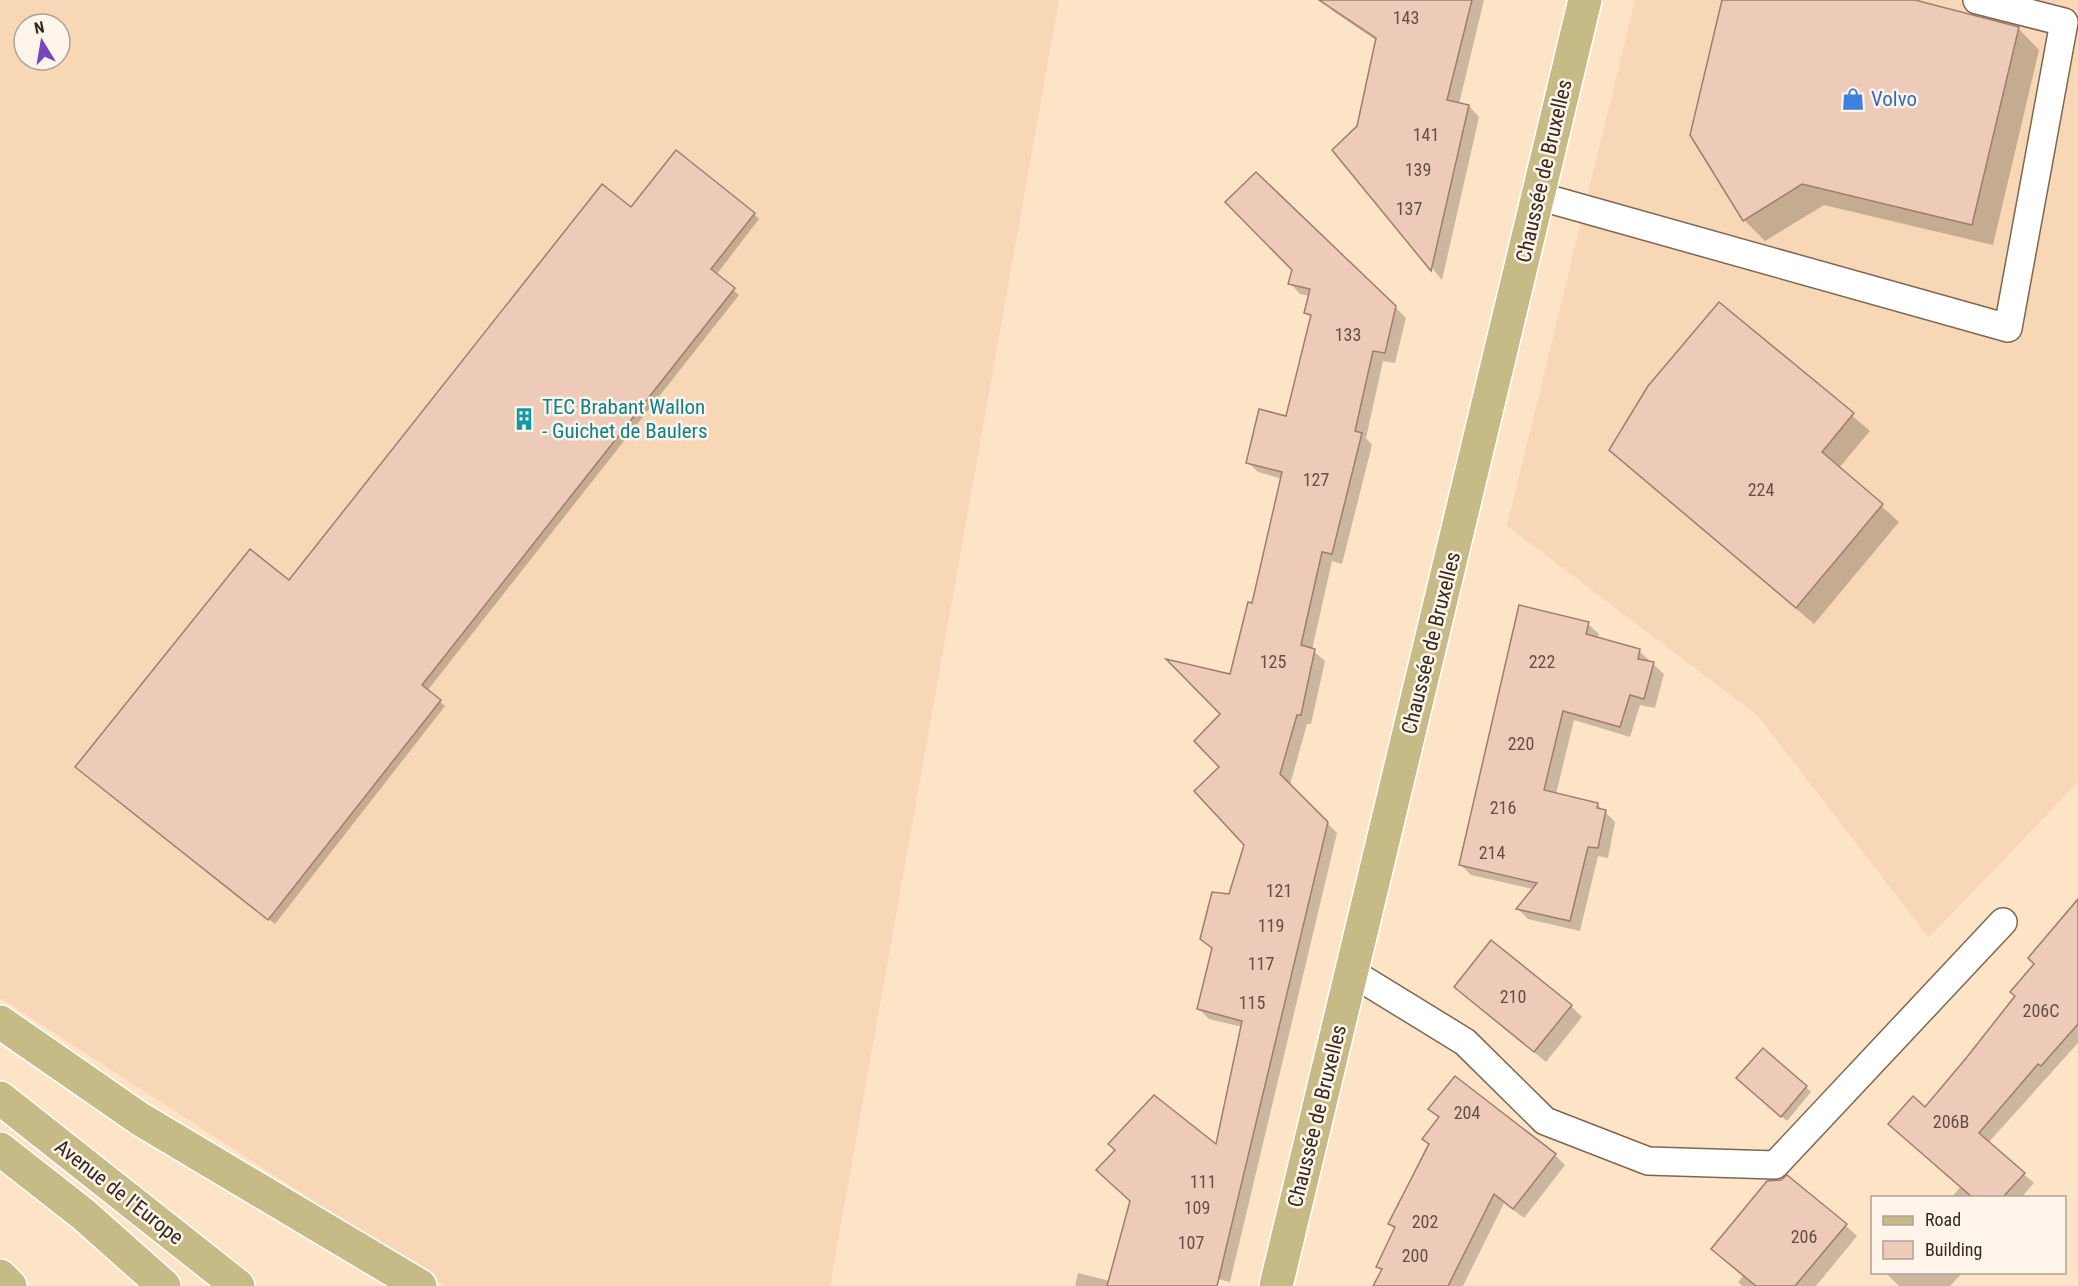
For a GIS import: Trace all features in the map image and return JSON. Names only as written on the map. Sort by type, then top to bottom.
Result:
[{"type":"main road","name":"Chaussée de Bruxelles","points":[[1276,1286],[1585,0]]},
{"type":"main road","points":[[0,1022],[140,1119],[420,1286]]},
{"type":"main road","name":"Avenue de l'Europe","points":[[0,1098],[238,1286]]},
{"type":"main road","name":"Avenue de l'Europe","points":[[0,1149],[83,1214],[164,1286]]},
{"type":"main road","points":[[0,1276],[10,1286]]},
{"type":"lane","points":[[1538,196],[2008,328],[2064,22],[1977,0]]},
{"type":"lane","points":[[1351,972],[1465,1042],[1545,1120],[1648,1161],[1775,1165],[2003,922]]},
{"type":"shaded area","points":[[0,0],[1059,0],[830,1286],[445,1286],[0,998]]},
{"type":"shaded area","points":[[1635,0],[2078,0],[2078,782],[1929,938],[1758,716],[1507,526]]},
{"type":"building","points":[[1319,0],[1472,0],[1447,100],[1469,105],[1431,271],[1332,150],[1357,126],[1376,38]]},
{"type":"building","points":[[1722,0],[1915,0],[2019,27],[1972,225],[1802,184],[1743,221],[1690,135]]},
{"type":"building","name":"TEC Brabant Wallon - Guichet de Baulers","points":[[676,150],[755,213],[711,269],[735,288],[422,685],[441,700],[268,920],[75,767],[250,549],[289,580],[602,184],[631,207]]},
{"type":"building","points":[[1256,172],[1396,306],[1385,353],[1373,351],[1355,431],[1362,433],[1332,554],[1322,552],[1301,645],[1315,649],[1301,715],[1297,715],[1280,774],[1328,822],[1217,1286],[1107,1286],[1130,1201],[1096,1170],[1115,1150],[1108,1144],[1154,1095],[1216,1144],[1242,1021],[1197,1009],[1212,948],[1200,939],[1212,892],[1229,894],[1244,845],[1194,791],[1219,767],[1194,741],[1220,714],[1166,659],[1230,674],[1248,602],[1252,603],[1282,472],[1246,463],[1259,409],[1286,416],[1311,315],[1304,313],[1310,289],[1288,284],[1292,270],[1225,202]]},
{"type":"building","points":[[1719,302],[1854,413],[1822,452],[1883,504],[1796,608],[1609,450],[1648,386]]},
{"type":"building","points":[[1519,605],[1589,622],[1586,634],[1640,649],[1638,659],[1654,662],[1644,699],[1630,695],[1620,727],[1563,711],[1544,790],[1598,803],[1597,808],[1606,810],[1598,848],[1588,847],[1570,921],[1516,909],[1537,883],[1459,865]]},
{"type":"building","points":[[2078,899],[2078,1024],[2041,1066],[2038,1064],[1979,1133],[2025,1173],[2004,1196],[1971,1196],[1888,1124],[1913,1096],[1925,1107],[2015,996],[2010,992],[2034,964],[2028,958]]},
{"type":"building","points":[[1491,940],[1572,1005],[1534,1052],[1454,987]]},
{"type":"building","points":[[1763,1048],[1807,1086],[1781,1117],[1736,1078]]},
{"type":"building","points":[[1455,1076],[1556,1154],[1513,1209],[1494,1194],[1448,1286],[1373,1286],[1382,1269],[1376,1267],[1395,1227],[1388,1224],[1429,1144],[1422,1139],[1439,1117],[1428,1109]]},
{"type":"building","points":[[1787,1175],[1847,1224],[1795,1286],[1756,1286],[1711,1249],[1767,1181],[1781,1180]]},
{"type":"place","name":"Volvo","points":[[1853,99]]},
{"type":"place","name":"TEC Brabant Wallon - Guichet de Baulers","points":[[524,419]]}]
